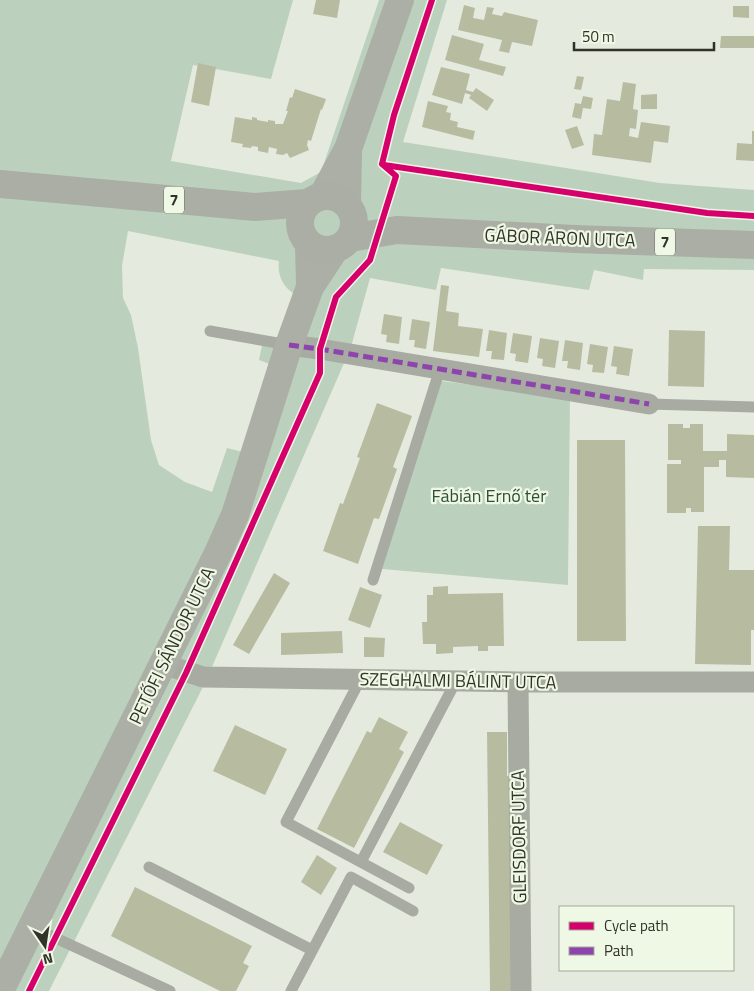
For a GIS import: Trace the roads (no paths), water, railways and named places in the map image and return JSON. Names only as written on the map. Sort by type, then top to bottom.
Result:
[{"type":"main road","points":[[328,222],[348,150],[400,0]]},
{"type":"main road","name":"GÁBOR ÁRON UTCA","points":[[0,184],[255,208],[328,222],[397,230],[575,239],[754,244]]},
{"type":"main road","name":"PETŐFI SÁNDOR UTCA","points":[[0,991],[164,664],[235,515],[289,345],[310,287],[328,222]]},
{"type":"street","points":[[289,345],[649,404]]},
{"type":"street","name":"SZEGHALMI BÁLINT UTCA","points":[[164,664],[203,677],[518,682],[754,682]]},
{"type":"street","name":"GLEISDORF UTCA","points":[[518,682],[521,991]]},
{"type":"lane","points":[[210,331],[289,345]]},
{"type":"lane","points":[[374,580],[440,369]]},
{"type":"lane","points":[[649,404],[754,407]]},
{"type":"lane","points":[[360,680],[286,822],[409,888]]},
{"type":"lane","points":[[361,862],[456,681]]},
{"type":"lane","points":[[149,867],[312,950]]},
{"type":"lane","points":[[290,991],[351,878],[413,911]]},
{"type":"lane","points":[[32,927],[170,991]]},
{"type":"park label","name":"Fábián Ernő tér","points":[[489,496]]}]
